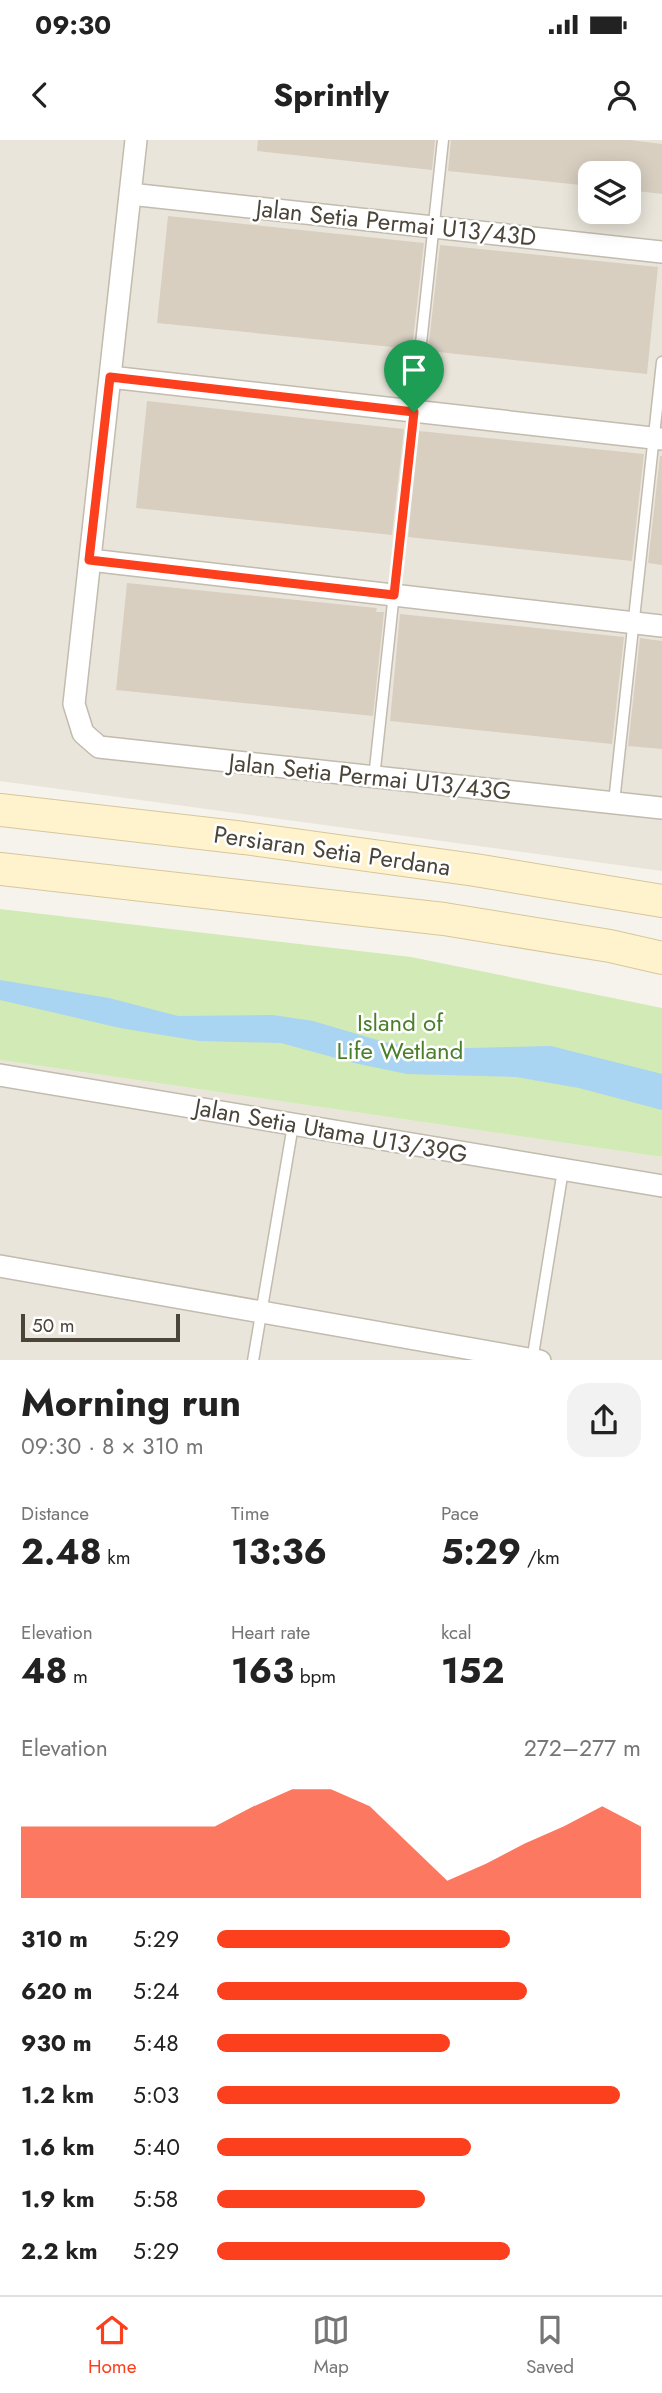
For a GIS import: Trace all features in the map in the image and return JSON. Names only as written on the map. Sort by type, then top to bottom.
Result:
[{"type":"main road","name":"Persiaran Setia Perdana","points":[[0,810],[244,838],[475,870],[662,901]]},
{"type":"main road","points":[[0,827],[131,841],[244,838]]},
{"type":"main road","points":[[0,869],[444,919],[610,946],[662,958]]},
{"type":"main road","points":[[0,883],[44,874]]},
{"type":"main road","points":[[610,946],[662,947]]},
{"type":"street","points":[[136,140],[89,560],[662,625]]},
{"type":"street","name":"Jalan Setia Permai U13/43D","points":[[130,194],[662,252]]},
{"type":"street","points":[[110,377],[658,439]]},
{"type":"street","name":"Jalan Setia Permai U13/43G","points":[[89,560],[74,704],[83,733],[99,747],[662,808]]},
{"type":"street","name":"Jalan Setia Utama U13/39G","points":[[0,1075],[662,1186]]},
{"type":"street","points":[[0,1266],[535,1360]]},
{"type":"lane","points":[[374,778],[443,140]]},
{"type":"lane","points":[[614,802],[633,622],[658,439],[662,362]]},
{"type":"lane","points":[[253,1360],[293,1125]]},
{"type":"lane","points":[[535,1360],[564,1170]]},
{"type":"shaded area","points":[[0,140],[662,140],[662,871],[0,781]]},
{"type":"shaded area","points":[[0,1060],[662,1157],[662,1360],[0,1360]]},
{"type":"green space","name":"Island of Life Wetland","points":[[0,909],[411,957],[662,1008],[662,1157],[0,1060]]},
{"type":"water","points":[[0,980],[109,998],[178,1016],[273,1015],[313,1021],[384,1042],[432,1049],[551,1046],[662,1074],[662,1110],[579,1088],[516,1077],[407,1074],[281,1043],[199,1041],[120,1028],[0,1000]]},
{"type":"building","points":[[258,140],[435,140],[432,170],[257,151]]},
{"type":"building","points":[[451,140],[630,140],[662,144],[662,194],[641,192],[641,161],[578,161],[578,185],[448,171]]},
{"type":"building","points":[[168,216],[424,243],[412,349],[157,323]]},
{"type":"building","points":[[440,245],[658,267],[647,374],[428,351]]},
{"type":"building","points":[[147,401],[404,429],[392,535],[136,508]]},
{"type":"building","points":[[419,431],[644,454],[632,561],[408,537]]},
{"type":"building","points":[[662,456],[662,565],[648,563]]},
{"type":"building","points":[[127,583],[377,608],[376,612],[384,612],[373,716],[116,690]]},
{"type":"building","points":[[400,614],[624,637],[612,744],[390,721]]},
{"type":"building","points":[[640,638],[662,641],[662,749],[628,746]]},
{"type":"route","points":[[110,377],[414,412],[394,595],[89,560],[110,377]]}]
